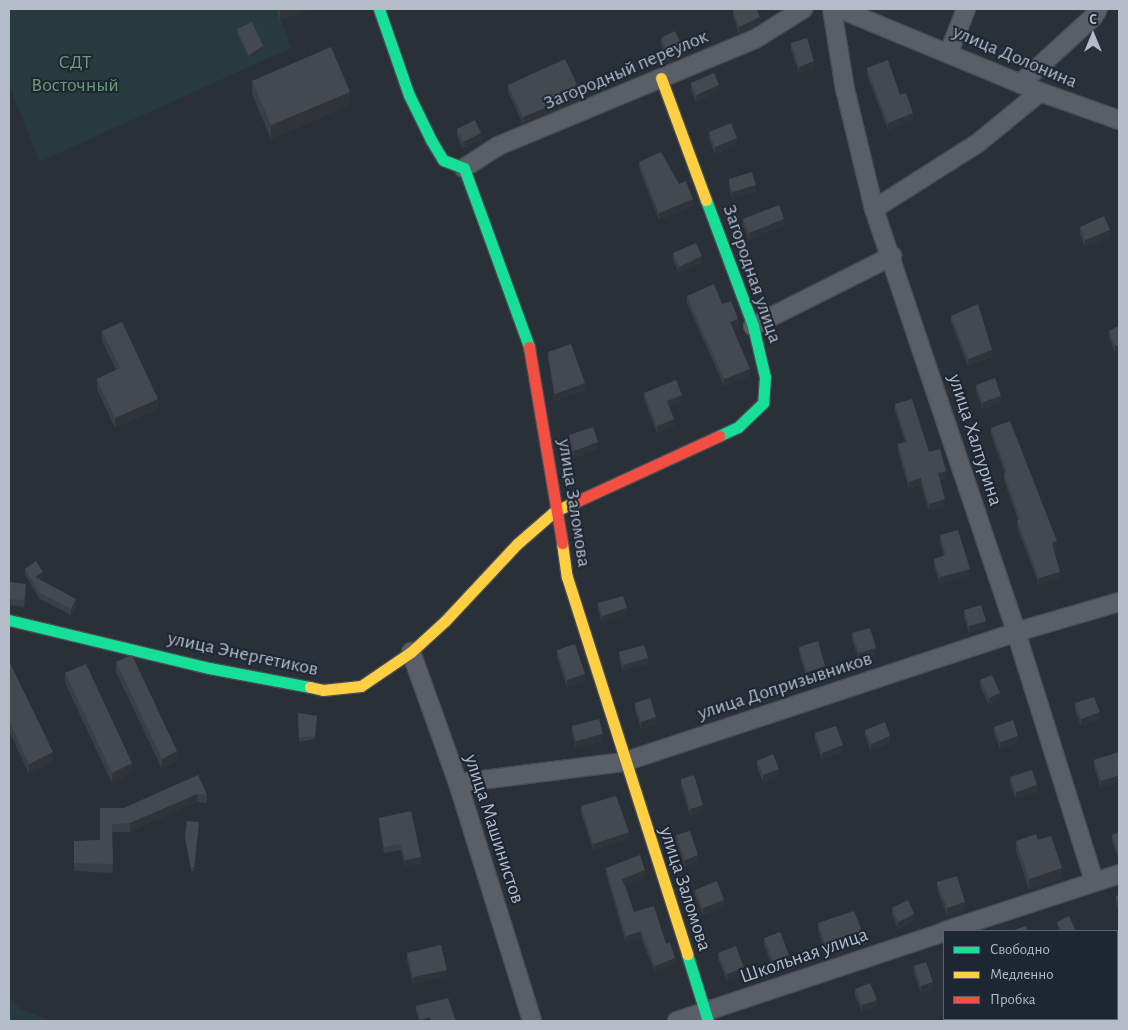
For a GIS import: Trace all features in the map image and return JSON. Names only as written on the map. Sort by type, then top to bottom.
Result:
[{"type":"street","points":[[379,9],[409,95],[431,140],[443,160],[464,168]]},
{"type":"street","name":"Загородный переулок","points":[[464,168],[498,146],[755,39],[803,9]]},
{"type":"street","name":"улица Халтурина","points":[[832,9],[844,89],[874,209],[892,256],[1016,632],[1094,881]]},
{"type":"street","name":"улица Долонина","points":[[840,9],[949,52],[1040,92],[1119,120]]},
{"type":"street","points":[[949,52],[966,9]]},
{"type":"street","points":[[1020,84],[1094,17],[1098,9]]},
{"type":"street","name":"Загородная улица","points":[[555,511],[738,428],[763,403],[764,377],[753,326],[660,78]]},
{"type":"street","points":[[874,209],[978,143],[1040,92]]},
{"type":"street","name":"улица Заломова","points":[[464,168],[533,359],[555,511],[567,577],[624,762],[706,1016]]},
{"type":"street","points":[[753,326],[892,256]]},
{"type":"street","name":"улица Энергетиков","points":[[9,620],[209,668],[323,690],[361,686],[411,652],[445,621],[516,544],[555,511]]},
{"type":"street","name":"улица Допризывников","points":[[458,783],[624,762],[1016,632],[1119,602]]},
{"type":"street","name":"улица Машинистов","points":[[411,652],[458,783],[532,1021]]},
{"type":"street","name":"Школьная улица","points":[[948,930],[1119,874]]},
{"type":"street","name":"Школьная улица","points":[[677,1021],[706,1016],[943,932]]},
{"type":"green space","name":"СДТ Восточный","points":[[9,9],[277,9],[291,48],[39,162],[9,83]]},
{"type":"green space","points":[[9,997],[20,1009],[51,1021],[9,1021]]},
{"type":"building","points":[[733,9],[756,9],[760,17],[739,27]]},
{"type":"building","points":[[252,22],[263,46],[249,55],[237,29]]},
{"type":"building","points":[[675,31],[684,50],[669,56],[661,38]]},
{"type":"building","points":[[807,38],[814,61],[799,67],[791,43]]},
{"type":"building","points":[[331,47],[350,92],[271,125],[252,81]]},
{"type":"building","points":[[565,59],[581,93],[523,117],[508,85]]},
{"type":"building","points":[[888,60],[900,95],[906,93],[913,113],[888,123],[867,68]]},
{"type":"building","points":[[714,73],[719,85],[696,95],[691,83]]},
{"type":"building","points":[[475,120],[481,133],[463,142],[457,129]]},
{"type":"building","points":[[731,123],[737,138],[715,147],[709,132]]},
{"type":"building","points":[[661,152],[679,184],[686,181],[693,199],[659,213],[639,162]]},
{"type":"building","points":[[752,172],[756,185],[732,192],[729,179]]},
{"type":"building","points":[[779,205],[784,219],[749,233],[743,219]]},
{"type":"building","points":[[1104,216],[1110,230],[1085,240],[1080,227]]},
{"type":"building","points":[[696,243],[702,256],[679,267],[673,253]]},
{"type":"building","points":[[714,284],[722,304],[731,301],[738,319],[730,322],[750,369],[724,379],[687,296]]},
{"type":"building","points":[[978,304],[992,350],[968,359],[951,316]]},
{"type":"building","points":[[122,322],[158,399],[115,418],[97,379],[120,368],[102,331]]},
{"type":"building","points":[[1119,326],[1119,345],[1115,346],[1109,331]]},
{"type":"building","points":[[571,344],[585,383],[555,394],[548,352]]},
{"type":"building","points":[[995,378],[1001,396],[983,402],[976,385]]},
{"type":"building","points":[[676,380],[682,395],[667,401],[674,419],[657,426],[644,393]]},
{"type":"building","points":[[912,399],[929,452],[940,449],[946,471],[938,473],[945,499],[929,504],[921,478],[909,482],[898,444],[907,442],[895,404]]},
{"type":"building","points":[[1010,421],[1057,541],[1052,543],[1060,572],[1039,578],[1017,520],[1020,519],[1004,473],[1007,472],[991,428]]},
{"type":"building","points":[[593,427],[598,442],[574,451],[569,435]]},
{"type":"building","points":[[958,530],[970,569],[940,577],[934,559],[946,555],[940,535]]},
{"type":"building","points":[[36,561],[43,572],[35,577],[76,599],[71,609],[40,593],[25,569]]},
{"type":"building","points":[[9,582],[26,584],[24,600],[9,599]]},
{"type":"building","points":[[623,596],[627,608],[602,616],[598,603]]},
{"type":"building","points":[[981,605],[986,621],[969,626],[964,610]]},
{"type":"building","points":[[870,628],[876,648],[859,653],[852,633]]},
{"type":"building","points":[[818,641],[825,666],[807,672],[799,647]]},
{"type":"building","points":[[575,644],[585,674],[567,680],[557,650]]},
{"type":"building","points":[[644,645],[648,658],[623,665],[619,652]]},
{"type":"building","points":[[132,655],[177,751],[162,759],[116,662]]},
{"type":"building","points":[[9,661],[53,752],[29,764],[9,721]]},
{"type":"building","points":[[86,664],[132,763],[112,773],[65,673]]},
{"type":"building","points":[[992,675],[1000,693],[989,698],[980,680]]},
{"type":"building","points":[[1094,697],[1100,712],[1081,719],[1075,703]]},
{"type":"building","points":[[650,698],[656,717],[641,722],[635,703]]},
{"type":"building","points":[[298,713],[317,716],[315,736],[299,738]]},
{"type":"building","points":[[599,719],[603,734],[576,741],[572,726]]},
{"type":"building","points":[[1013,720],[1018,736],[1000,742],[994,727]]},
{"type":"building","points":[[885,722],[890,736],[871,744],[865,730]]},
{"type":"building","points":[[836,726],[843,745],[822,753],[815,733]]},
{"type":"building","points":[[1119,752],[1119,775],[1101,781],[1094,760]]},
{"type":"building","points":[[773,754],[779,769],[763,775],[757,761]]},
{"type":"building","points":[[1032,770],[1037,785],[1016,792],[1010,777]]},
{"type":"building","points":[[198,775],[207,795],[197,794],[130,823],[112,824],[113,864],[74,863],[74,841],[100,840],[100,808],[124,808]]},
{"type":"building","points":[[694,775],[703,805],[690,809],[681,779]]},
{"type":"building","points":[[616,796],[629,832],[593,844],[581,806]]},
{"type":"building","points":[[411,811],[421,857],[405,860],[401,844],[384,847],[379,818]]},
{"type":"building","points":[[187,821],[199,822],[194,867],[191,867],[185,837]]},
{"type":"building","points":[[690,831],[698,855],[685,860],[676,835]]},
{"type":"building","points":[[1119,832],[1119,854],[1112,835]]},
{"type":"building","points":[[1036,834],[1038,840],[1051,836],[1062,868],[1029,879],[1016,841]]},
{"type":"building","points":[[640,855],[645,870],[622,879],[634,912],[654,906],[666,944],[670,942],[675,958],[655,966],[641,931],[626,936],[606,868]]},
{"type":"building","points":[[957,876],[965,902],[947,908],[937,882]]},
{"type":"building","points":[[717,881],[724,900],[703,908],[695,890]]},
{"type":"building","points":[[908,900],[914,914],[898,922],[892,908]]},
{"type":"building","points":[[854,911],[863,934],[841,941],[844,947],[828,953],[818,923]]},
{"type":"building","points":[[1069,916],[1076,930],[1061,930],[1057,922]]},
{"type":"building","points":[[1026,926],[1028,930],[1014,930]]},
{"type":"building","points":[[780,932],[789,955],[773,961],[764,938]]},
{"type":"building","points":[[441,945],[447,970],[413,977],[407,953]]},
{"type":"building","points":[[736,946],[744,968],[727,974],[718,953]]},
{"type":"building","points":[[926,962],[933,982],[921,986],[914,966]]},
{"type":"building","points":[[870,983],[877,1000],[862,1005],[855,989]]},
{"type":"building","points":[[448,998],[456,1021],[432,1021],[430,1017],[420,1020],[416,1006]]},
{"type":"traffic: fast","points":[[379,9],[409,95],[431,140],[443,160],[464,168],[529,347]]},
{"type":"traffic: fast","points":[[706,200],[753,326],[765,377],[763,403],[738,427],[719,436]]},
{"type":"traffic: fast","points":[[9,620],[209,668],[310,687]]},
{"type":"traffic: fast","points":[[687,954],[708,1021]]},
{"type":"traffic: slow","points":[[661,78],[706,200]]},
{"type":"traffic: slow","points":[[310,687],[323,690],[361,686],[411,652],[445,621],[517,544],[555,511],[573,503]]},
{"type":"traffic: slow","points":[[562,543],[567,577],[687,954]]},
{"type":"traffic: jam","points":[[529,347],[562,543]]},
{"type":"traffic: jam","points":[[573,503],[719,436]]}]
